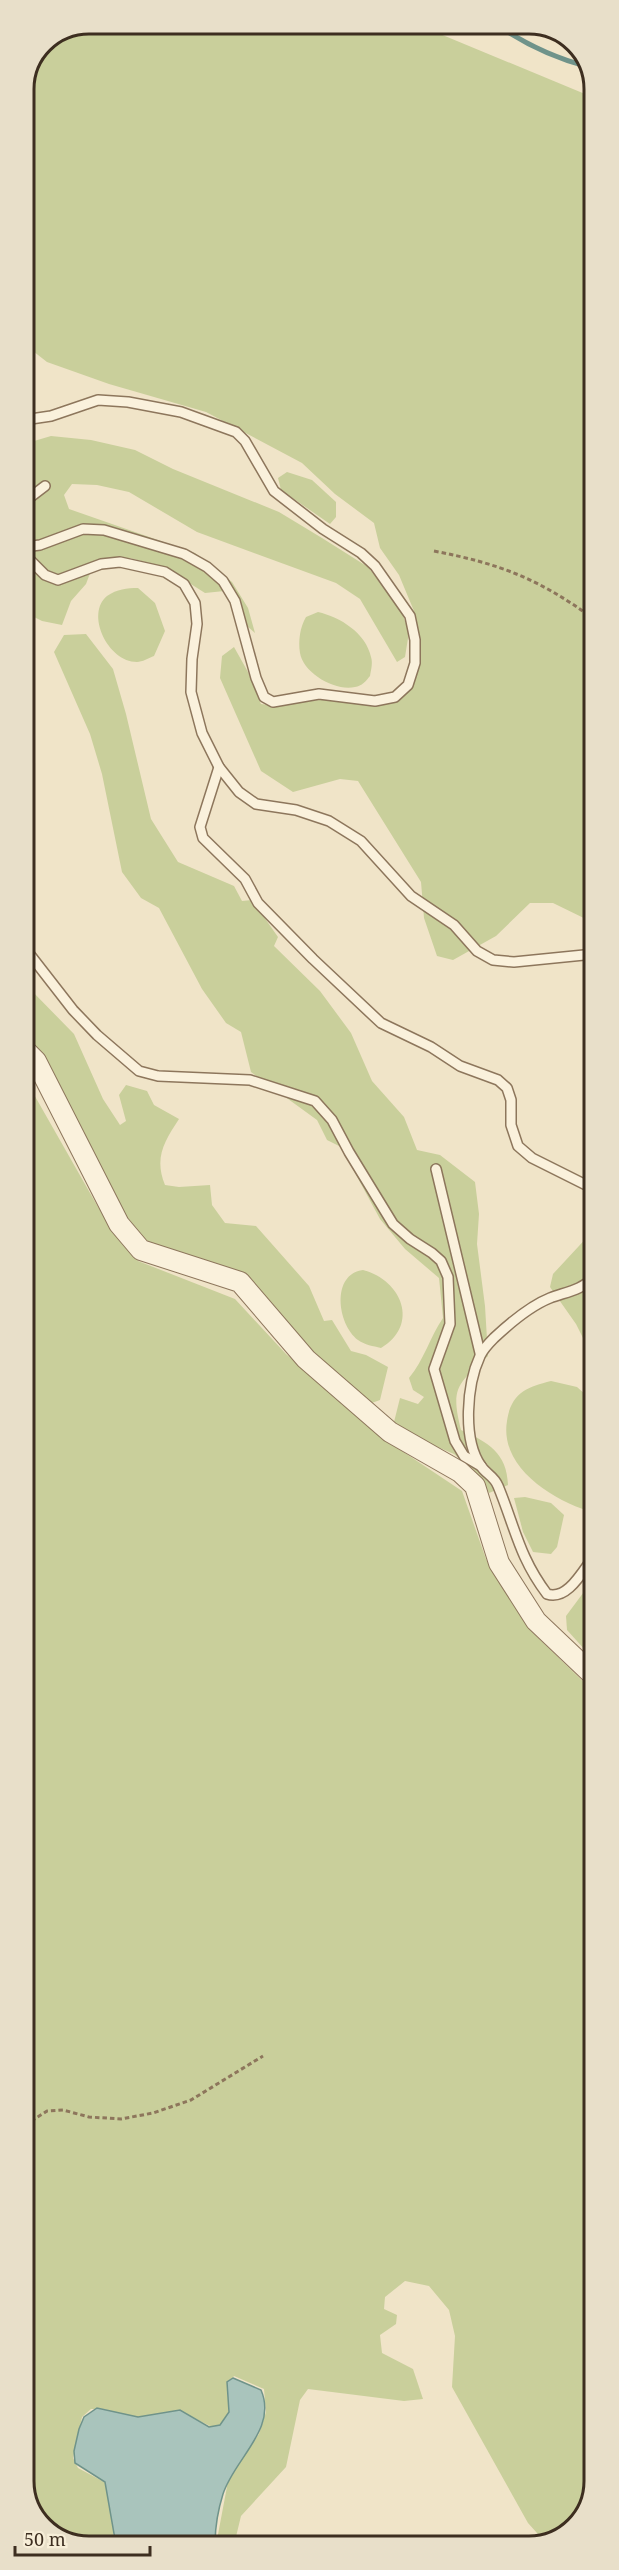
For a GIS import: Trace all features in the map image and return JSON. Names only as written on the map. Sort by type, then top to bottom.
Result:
[{"type":"street","points":[[34,1062],[41,1071],[119,1224],[141,1250],[240,1282],[314,1367],[390,1432],[460,1472],[475,1486],[499,1563],[536,1622],[584,1667]]},
{"type":"lane","points":[[34,419],[51,416],[98,400],[128,402],[181,412],[236,432],[245,441],[274,491],[323,529],[361,553],[375,566],[399,597],[410,616],[415,640],[415,663],[408,685],[395,697],[375,701],[319,694],[273,702],[264,697],[256,678],[235,601],[223,581],[207,567],[184,554],[104,530],[83,529],[34,545]]},
{"type":"lane","points":[[34,494],[45,486]]},
{"type":"lane","points":[[34,551],[40,544]]},
{"type":"lane","points":[[34,559],[37,565]]},
{"type":"lane","points":[[34,562],[45,574],[58,580],[100,564],[120,562],[165,572],[184,584],[195,603],[198,624],[192,660],[191,692],[202,733],[219,767],[239,792],[256,804],[296,810],[329,821],[361,840],[411,896],[454,925],[477,951],[493,960],[514,962],[584,955]]},
{"type":"lane","points":[[219,767],[200,827],[203,838],[245,879],[258,903],[381,1023],[431,1047],[460,1066],[498,1080],[507,1088],[511,1100],[510,1125],[518,1146],[532,1158],[584,1184]]},
{"type":"lane","points":[[34,960],[97,1035],[139,1071],[158,1076],[250,1080],[315,1101],[332,1120],[393,1224],[441,1261],[450,1299],[450,1324],[434,1369],[455,1441],[464,1456],[495,1478],[521,1553],[547,1594],[555,1596],[564,1593],[584,1568]]},
{"type":"lane","points":[[436,1168],[480,1353]]},
{"type":"lane","points":[[481,1466],[472,1443],[468,1405],[471,1379],[480,1353],[522,1315],[549,1298],[584,1285]]},
{"type":"path","points":[[434,551],[506,568],[547,588],[584,613]]},
{"type":"path","points":[[34,2119],[47,2111],[63,2110],[89,2117],[121,2119],[153,2113],[191,2100],[263,2056]]},
{"type":"green space","points":[[90,34],[442,35],[584,94],[584,918],[553,903],[530,903],[496,936],[453,960],[437,956],[424,918],[421,882],[358,781],[340,779],[293,792],[261,771],[220,678],[222,656],[234,647],[248,672],[261,704],[278,705],[322,700],[398,702],[414,683],[421,653],[414,611],[399,575],[380,548],[374,523],[335,494],[302,463],[206,412],[109,384],[47,362],[34,352],[34,90],[39,68],[44,59],[59,44],[68,39]]},
{"type":"green space","points":[[51,436],[91,440],[135,450],[173,469],[279,512],[368,567],[401,610],[409,632],[405,657],[397,662],[360,599],[336,583],[197,532],[129,492],[97,485],[72,484],[64,495],[69,509],[195,553],[232,582],[248,608],[255,633],[247,626],[234,590],[205,593],[164,567],[130,558],[95,560],[86,584],[71,601],[62,625],[34,617],[34,441]]},
{"type":"green space","points":[[287,472],[312,480],[336,502],[336,517],[330,524],[281,490],[278,478]]},
{"type":"green space","points":[[138,588],[155,603],[165,631],[154,656],[137,662],[126,660],[109,646],[99,625],[98,614],[107,596],[122,589]]},
{"type":"green space","points":[[318,612],[351,627],[364,641],[372,664],[370,676],[362,684],[347,688],[330,684],[314,674],[302,660],[299,644],[302,625],[306,617]]},
{"type":"green space","points":[[86,634],[113,669],[151,819],[178,862],[234,886],[242,901],[252,900],[278,937],[274,946],[320,991],[351,1033],[372,1081],[404,1117],[417,1150],[440,1155],[475,1182],[479,1214],[477,1244],[485,1306],[488,1356],[463,1380],[459,1387],[456,1404],[461,1430],[480,1439],[500,1457],[507,1474],[508,1485],[489,1493],[480,1476],[454,1454],[414,1437],[394,1422],[400,1398],[418,1404],[424,1397],[413,1390],[409,1378],[443,1318],[439,1278],[405,1249],[380,1219],[341,1147],[327,1140],[317,1120],[251,1072],[241,1032],[226,1023],[202,989],[159,908],[141,898],[122,872],[102,774],[90,734],[54,652],[64,635]]},
{"type":"green space","points":[[34,993],[74,1034],[103,1099],[120,1125],[126,1121],[119,1095],[126,1085],[147,1091],[154,1105],[179,1119],[162,1150],[160,1167],[165,1185],[179,1187],[210,1185],[212,1205],[225,1223],[256,1226],[309,1286],[324,1321],[332,1320],[351,1351],[366,1355],[388,1367],[380,1400],[369,1404],[323,1370],[250,1285],[149,1246],[133,1232],[34,1059]]},
{"type":"green space","points":[[34,1095],[98,1207],[138,1261],[235,1299],[286,1354],[387,1441],[462,1491],[486,1559],[531,1631],[584,1682],[584,2488],[579,2505],[568,2519],[551,2531],[538,2534],[528,2523],[452,2387],[455,2336],[449,2310],[429,2286],[405,2281],[385,2297],[384,2309],[397,2315],[396,2324],[380,2335],[382,2353],[413,2369],[423,2399],[404,2401],[308,2389],[300,2400],[286,2467],[241,2516],[236,2535],[218,2535],[229,2476],[259,2434],[266,2412],[264,2389],[234,2376],[227,2385],[229,2414],[223,2426],[212,2427],[180,2411],[132,2418],[104,2409],[91,2409],[82,2417],[73,2458],[78,2468],[106,2483],[114,2535],[86,2535],[68,2531],[53,2522],[42,2508],[34,2480]]},
{"type":"green space","points":[[584,1241],[584,1340],[576,1324],[550,1287],[553,1274]]},
{"type":"green space","points":[[363,1270],[377,1275],[388,1283],[401,1304],[403,1316],[400,1328],[393,1338],[381,1348],[358,1340],[345,1323],[342,1312],[342,1290],[346,1280]]},
{"type":"green space","points":[[551,1381],[577,1387],[584,1393],[584,1510],[547,1491],[521,1468],[512,1454],[507,1438],[509,1411],[516,1398],[535,1386]]},
{"type":"green space","points":[[525,1497],[551,1503],[564,1515],[557,1547],[551,1554],[533,1552],[523,1532],[514,1498]]},
{"type":"green space","points":[[584,1592],[584,1649],[567,1630],[566,1616]]},
{"type":"water","points":[[233,2378],[261,2390],[265,2404],[264,2418],[259,2431],[228,2481],[220,2506],[216,2535],[114,2535],[105,2482],[75,2463],[74,2451],[84,2417],[97,2408],[138,2417],[180,2410],[209,2427],[220,2425],[229,2412],[227,2382]]},
{"type":"waterway","points":[[513,35],[541,50],[578,63]]}]
